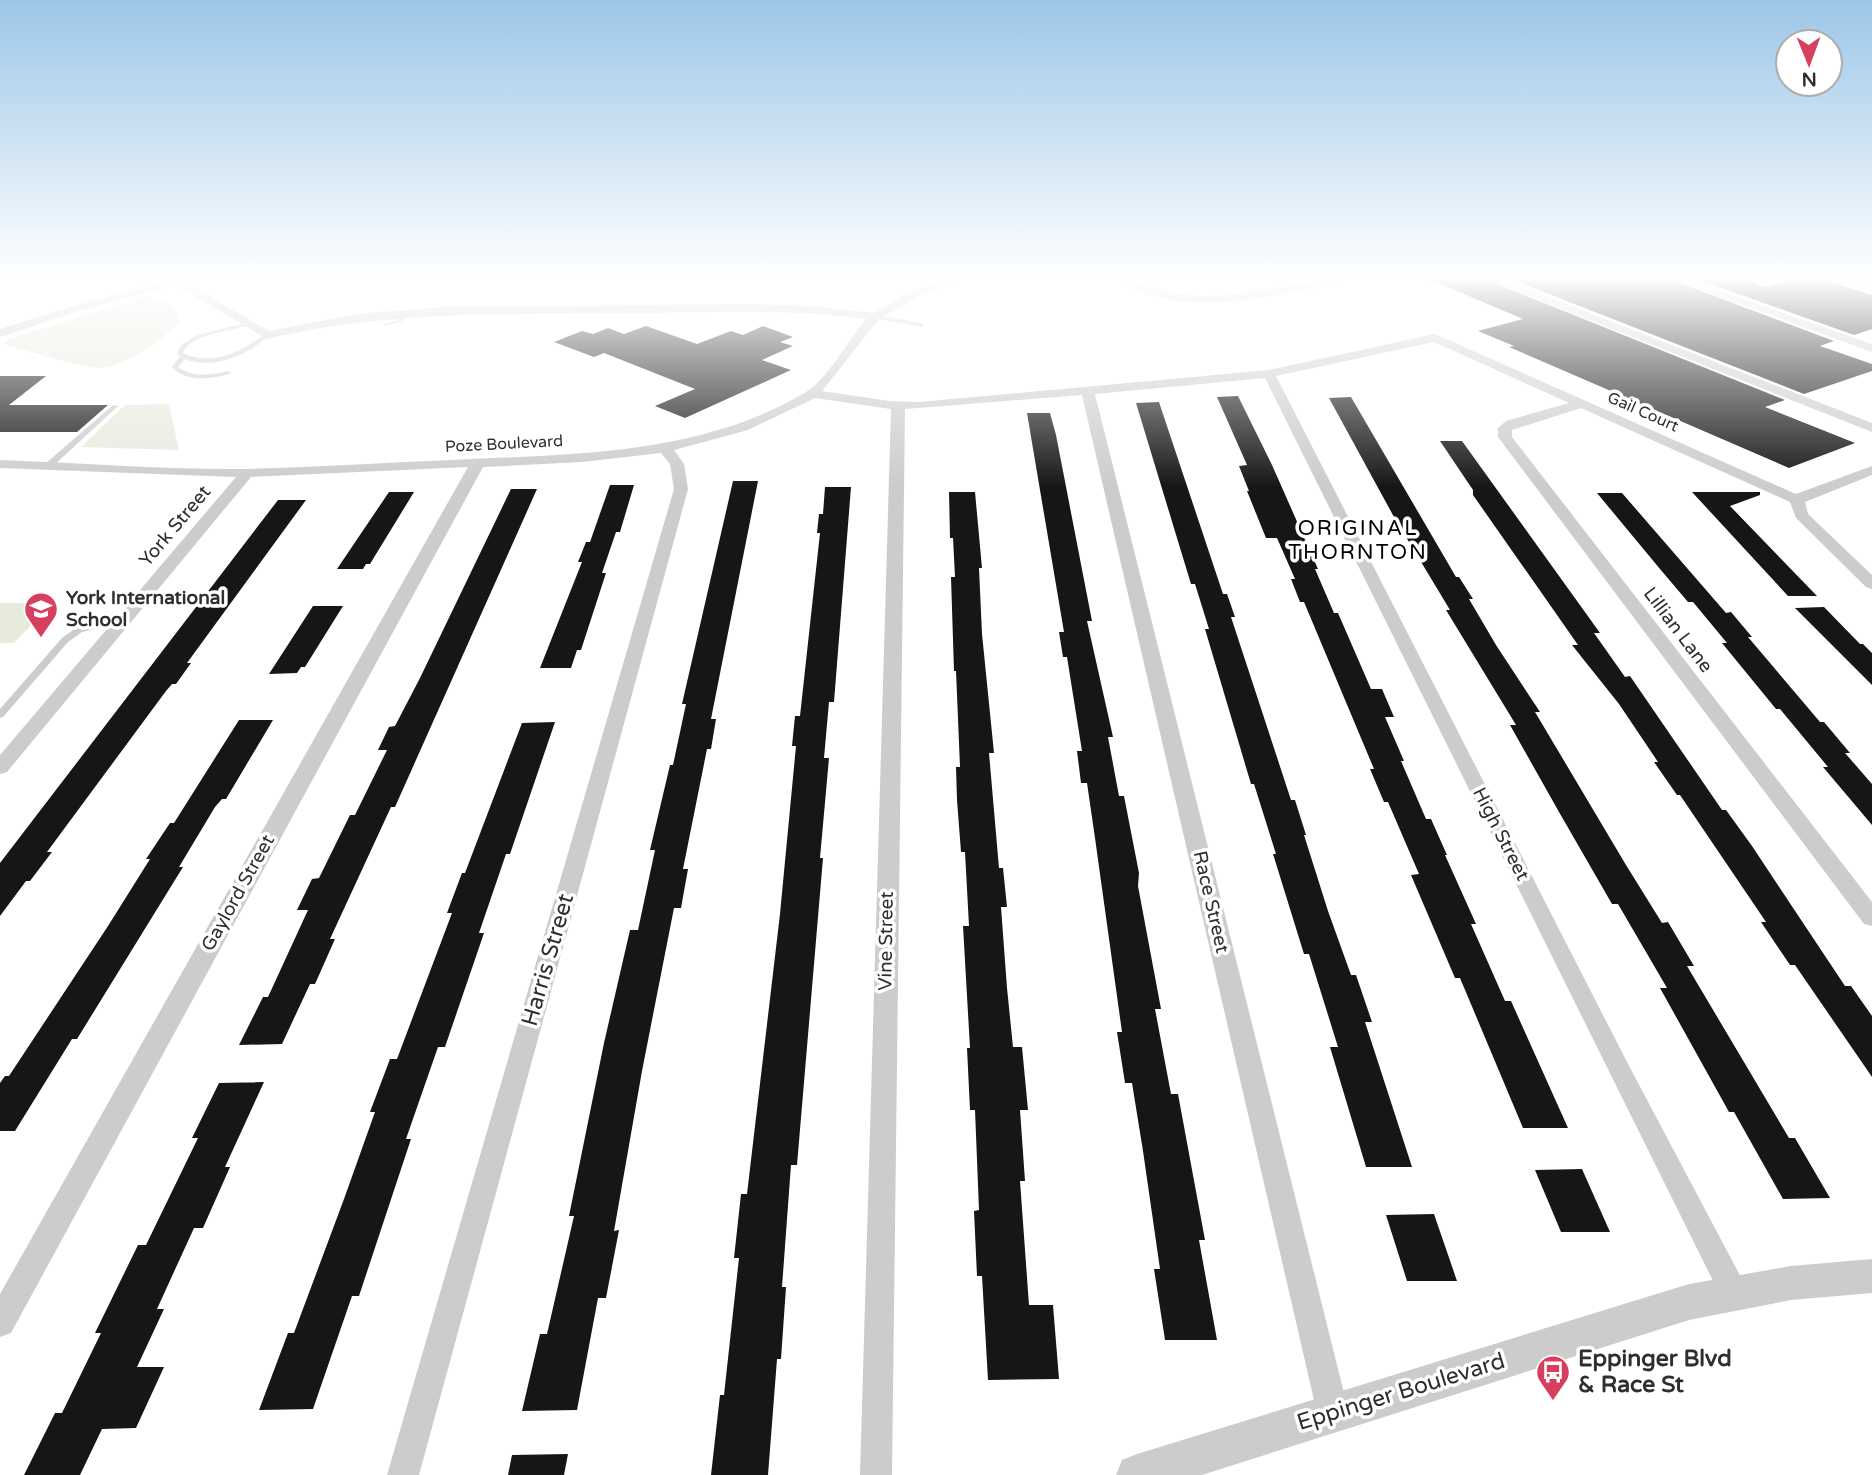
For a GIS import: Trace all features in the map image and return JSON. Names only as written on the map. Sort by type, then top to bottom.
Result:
[{"type":"street","name":"Poze Boulevard","points":[[0,464],[247,472],[582,458],[665,447],[743,427],[813,394],[837,368],[849,349]]},
{"type":"street","name":"Gail Court","points":[[813,394],[898,406],[1088,391],[1269,374],[1385,349]]},
{"type":"street","name":"Gail Court","points":[[1459,349],[1797,500]]},
{"type":"street","points":[[1670,349],[1872,428]]},
{"type":"street","name":"High Street","points":[[1269,374],[1734,1293]]},
{"type":"street","name":"Race Street","points":[[1088,391],[1334,1413]]},
{"type":"street","name":"Lillian Lane","points":[[1580,404],[1511,424],[1505,428],[1505,437],[1872,918]]},
{"type":"street","name":"Vine Street","points":[[876,1475],[898,406]]},
{"type":"street","name":"Harris Street","points":[[403,1475],[681,489],[677,464],[665,447]]},
{"type":"street","name":"Gaylord Street","points":[[0,1323],[478,463]]},
{"type":"street","points":[[1872,470],[1797,500],[1801,515],[1872,584]]},
{"type":"street","name":"York Street","points":[[0,768],[247,472]]},
{"type":"street","name":"Eppinger Boulevard","points":[[1137,1475],[1689,1302],[1791,1283],[1872,1276]]},
{"type":"lane","points":[[181,349],[183,356]]},
{"type":"lane","points":[[183,356],[205,359],[228,356],[248,349]]},
{"type":"lane","points":[[183,356],[175,367],[184,374],[199,376],[228,373]]},
{"type":"lane","points":[[48,466],[116,406]]},
{"type":"lane","points":[[0,715],[65,640],[79,630],[122,620]]},
{"type":"shaded area","points":[[20,349],[146,349],[122,362],[100,368]]},
{"type":"shaded area","points":[[169,404],[179,450],[81,447],[125,405]]},
{"type":"shaded area","points":[[0,603],[47,603],[49,607],[14,643],[0,643]]},
{"type":"building","points":[[572,349],[787,349],[762,360],[791,370],[685,418],[655,406],[695,389],[604,353],[594,357]]},
{"type":"building","points":[[1513,349],[1658,349],[1785,400],[1765,407],[1855,443],[1789,468]]},
{"type":"building","points":[[1689,349],[1828,349],[1872,364],[1872,371],[1804,394]]},
{"type":"building","points":[[0,376],[46,376],[9,405],[108,405],[77,432],[0,432]]},
{"type":"building","points":[[1238,396],[1272,465],[1318,569],[1315,569],[1334,613],[1338,613],[1371,689],[1382,689],[1394,717],[1385,717],[1404,761],[1401,761],[1426,819],[1431,819],[1447,855],[1476,924],[1471,924],[1505,1001],[1511,1001],[1568,1128],[1523,1128],[1460,978],[1455,978],[1411,875],[1419,874],[1388,802],[1384,802],[1370,769],[1374,769],[1304,602],[1300,602],[1291,579],[1295,579],[1277,538],[1266,538],[1247,491],[1239,466],[1247,465],[1217,397]]},
{"type":"building","points":[[1351,397],[1456,577],[1459,577],[1473,599],[1469,599],[1496,645],[1540,712],[1535,712],[1626,865],[1662,923],[1668,922],[1694,966],[1687,966],[1789,1138],[1795,1138],[1830,1198],[1783,1199],[1734,1112],[1729,1112],[1660,988],[1667,988],[1618,904],[1612,904],[1559,812],[1510,725],[1516,725],[1446,610],[1450,610],[1394,517],[1329,398]]},
{"type":"building","points":[[1159,402],[1223,594],[1227,594],[1235,617],[1231,617],[1291,800],[1295,800],[1328,911],[1351,975],[1356,975],[1372,1022],[1365,1022],[1412,1167],[1366,1167],[1330,1047],[1338,1047],[1309,954],[1304,954],[1273,854],[1276,854],[1254,784],[1251,784],[1205,629],[1209,629],[1195,584],[1191,584],[1136,403]]},
{"type":"building","points":[[1027,413],[1050,413],[1056,435],[1092,621],[1087,621],[1113,737],[1108,737],[1119,796],[1124,796],[1139,873],[1138,886],[1161,1009],[1155,1009],[1171,1094],[1178,1094],[1205,1240],[1199,1240],[1217,1340],[1165,1340],[1154,1269],[1160,1269],[1143,1151],[1132,1083],[1125,1083],[1117,1032],[1122,1032],[1087,783],[1081,783],[1077,751],[1082,751],[1067,657],[1063,657],[1059,632],[1064,632]]},
{"type":"building","points":[[1440,441],[1462,441],[1600,633],[1594,633],[1625,677],[1630,676],[1722,810],[1726,810],[1752,846],[1845,986],[1851,986],[1872,1016],[1872,1077],[1795,965],[1790,965],[1761,922],[1766,922],[1680,795],[1677,795],[1654,762],[1658,762],[1619,704],[1572,645],[1578,645],[1473,495],[1473,490]]},
{"type":"building","points":[[733,481],[758,481],[711,719],[716,719],[711,749],[707,749],[683,869],[688,869],[681,908],[674,908],[642,1071],[614,1231],[619,1230],[606,1298],[598,1298],[577,1410],[522,1411],[540,1334],[547,1334],[574,1216],[569,1216],[604,1043],[630,930],[638,930],[655,850],[650,850],[670,765],[673,765],[686,704],[682,704]]},
{"type":"building","points":[[610,485],[634,485],[620,532],[616,532],[602,573],[606,573],[581,650],[577,650],[571,668],[540,668],[582,562],[578,562],[586,542],[590,542]]},
{"type":"building","points":[[825,487],[851,487],[834,702],[829,702],[824,758],[829,758],[820,858],[823,858],[797,1165],[791,1165],[782,1287],[786,1287],[781,1359],[777,1359],[768,1475],[711,1475],[720,1395],[724,1395],[739,1258],[734,1258],[741,1194],[747,1194],[780,914],[796,746],[792,746],[795,716],[800,716],[820,533],[817,533],[819,514],[823,514]]},
{"type":"building","points":[[511,489],[537,489],[395,807],[391,807],[330,939],[335,939],[315,984],[310,984],[282,1044],[239,1045],[263,997],[268,997],[308,910],[297,910],[312,879],[319,878],[350,815],[355,815],[387,750],[378,750],[389,727],[395,726],[420,678]]},
{"type":"building","points":[[389,492],[414,492],[370,564],[366,564],[363,569],[337,569]]},
{"type":"building","points":[[949,492],[975,492],[982,568],[979,568],[982,634],[994,753],[989,753],[999,868],[1003,868],[1007,907],[1001,907],[1007,988],[1013,1047],[1022,1047],[1028,1110],[1020,1110],[1025,1181],[1020,1181],[1029,1305],[1053,1305],[1059,1379],[988,1380],[982,1276],[977,1276],[974,1211],[979,1210],[975,1110],[970,1110],[967,1048],[970,1048],[963,926],[969,926],[965,852],[961,852],[957,800],[956,767],[960,767],[951,577],[955,577],[953,538],[950,538]]},
{"type":"building","points":[[1692,492],[1760,492],[1760,495],[1730,506],[1817,596],[1788,596]]},
{"type":"building","points":[[1597,493],[1622,493],[1726,613],[1731,612],[1752,637],[1748,637],[1850,753],[1845,753],[1872,784],[1872,825],[1823,767],[1828,767],[1722,643],[1727,643],[1693,602],[1688,602]]},
{"type":"building","points":[[278,500],[306,500],[187,663],[191,663],[176,684],[172,684],[166,691],[47,852],[52,852],[0,916],[0,863]]},
{"type":"building","points":[[313,606],[343,606],[305,667],[301,667],[297,673],[269,674]]},
{"type":"building","points":[[1824,607],[1872,653],[1872,685],[1795,608]]},
{"type":"building","points":[[239,720],[273,720],[226,799],[222,799],[215,807],[179,867],[183,867],[77,1039],[72,1039],[15,1131],[0,1131],[0,1083],[5,1076],[9,1076],[108,926],[150,859],[146,859],[170,823],[174,823]]},
{"type":"building","points":[[555,722],[510,854],[506,854],[479,933],[484,933],[445,1047],[438,1047],[406,1139],[411,1139],[359,1296],[352,1296],[313,1409],[259,1410],[288,1333],[294,1333],[375,1112],[370,1112],[390,1059],[397,1059],[452,913],[447,913],[522,723]]},
{"type":"building","points":[[264,1082],[225,1167],[230,1167],[203,1228],[194,1228],[157,1309],[164,1309],[137,1367],[164,1367],[136,1428],[102,1429],[80,1475],[24,1475],[55,1413],[62,1413],[101,1333],[95,1333],[138,1245],[146,1245],[198,1138],[192,1138],[219,1083]]},
{"type":"building","points":[[1582,1169],[1610,1232],[1561,1232],[1535,1170]]},
{"type":"building","points":[[1434,1214],[1457,1281],[1407,1281],[1386,1215]]},
{"type":"building","points":[[568,1454],[564,1475],[508,1475],[512,1455]]},
{"type":"place","name":"York International School","points":[[41,639]]},
{"type":"place","name":"Eppinger Blvd & Race St","points":[[1553,1402]]},
{"type":"district","name":"ORIGINAL THORNTON","points":[[1358,540]]}]
